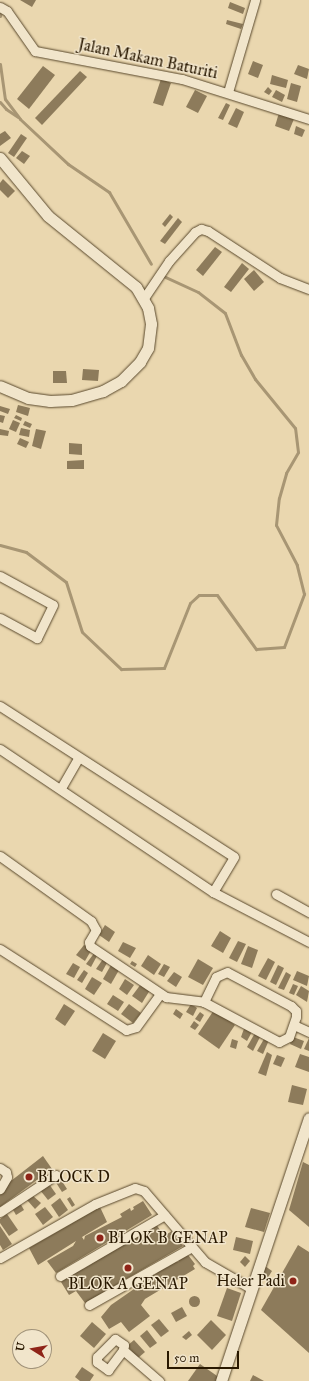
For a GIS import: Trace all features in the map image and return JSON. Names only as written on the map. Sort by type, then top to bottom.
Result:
[{"type":"street","points":[[228,92],[255,0]]},
{"type":"street","name":"Jalan Makam Baturiti","points":[[0,7],[7,11],[35,51],[182,79],[228,92],[309,119]]},
{"type":"street","points":[[0,158],[40,208],[131,281],[144,298],[151,324],[148,348],[135,368],[112,387],[87,397],[61,401],[28,398],[0,386]]},
{"type":"street","points":[[144,298],[169,261],[195,232],[201,229],[208,231],[280,278],[309,289]]},
{"type":"street","points":[[0,576],[53,605],[37,638],[0,618]]},
{"type":"street","points":[[0,706],[78,758],[234,857],[213,892]]},
{"type":"street","points":[[0,749],[61,788],[213,892],[309,942]]},
{"type":"street","points":[[61,788],[78,758]]},
{"type":"street","points":[[0,856],[91,921],[96,928],[89,942],[90,946],[160,994],[166,997],[204,1002],[277,1042],[286,1040],[294,1026],[296,1012],[294,1008],[229,973],[218,975],[204,1002]]},
{"type":"street","points":[[276,894],[309,912]]},
{"type":"street","points":[[0,949],[124,1030],[134,1028],[160,994]]},
{"type":"street","points":[[294,1026],[309,1032]]},
{"type":"street","points":[[221,1381],[309,1118]]},
{"type":"street","points":[[0,1168],[7,1175],[0,1189]]},
{"type":"street","points":[[0,1212],[56,1175]]},
{"type":"street","points":[[0,1258],[95,1204],[130,1188],[144,1191],[205,1262],[252,1289]]},
{"type":"street","points":[[60,1276],[165,1216]]},
{"type":"street","points":[[89,1304],[192,1247]]},
{"type":"street","points":[[123,1350],[159,1381]]},
{"type":"building","points":[[20,0],[36,0],[32,7]]},
{"type":"building","points":[[230,2],[245,8],[243,14],[228,8]]},
{"type":"building","points":[[227,20],[243,24],[241,29],[226,24]]},
{"type":"building","points":[[253,61],[263,65],[258,78],[248,74]]},
{"type":"building","points":[[298,65],[309,69],[307,79],[294,74]]},
{"type":"building","points":[[43,66],[55,75],[29,109],[17,99]]},
{"type":"building","points":[[80,71],[87,77],[42,125],[35,118]]},
{"type":"building","points":[[272,75],[288,80],[286,88],[270,84]]},
{"type":"building","points":[[161,79],[171,83],[163,106],[153,103]]},
{"type":"building","points":[[291,83],[301,86],[297,102],[287,99]]},
{"type":"building","points":[[268,87],[272,91],[269,95],[264,92]]},
{"type":"building","points":[[195,90],[207,96],[198,113],[186,107]]},
{"type":"building","points":[[276,90],[285,95],[282,102],[272,97]]},
{"type":"building","points":[[226,103],[230,105],[223,120],[218,118]]},
{"type":"building","points":[[236,108],[244,112],[237,128],[228,124]]},
{"type":"building","points":[[279,113],[294,119],[289,131],[275,126]]},
{"type":"building","points":[[296,126],[305,130],[302,137],[294,134]]},
{"type":"building","points":[[5,131],[11,138],[0,146],[0,134]]},
{"type":"building","points":[[21,134],[27,138],[14,157],[8,153]]},
{"type":"building","points":[[22,151],[30,156],[24,164],[16,158]]},
{"type":"building","points":[[3,179],[15,191],[8,198],[0,190],[0,183]]},
{"type":"building","points":[[170,214],[173,217],[165,227],[162,224]]},
{"type":"building","points":[[178,218],[182,222],[165,244],[160,241]]},
{"type":"building","points":[[215,247],[222,252],[203,276],[196,270]]},
{"type":"building","points":[[242,263],[249,269],[231,292],[224,287]]},
{"type":"building","points":[[254,270],[264,282],[254,291],[244,279]]},
{"type":"building","points":[[83,369],[99,370],[98,381],[82,380]]},
{"type":"building","points":[[53,371],[66,371],[67,383],[53,383]]},
{"type":"building","points":[[18,405],[30,408],[28,416],[16,412]]},
{"type":"building","points":[[0,406],[10,409],[8,414],[0,411]]},
{"type":"building","points":[[0,415],[5,416],[3,423],[0,422]]},
{"type":"building","points":[[16,415],[22,418],[21,421],[14,418]]},
{"type":"building","points":[[13,420],[20,423],[16,432],[9,429]]},
{"type":"building","points":[[25,421],[32,424],[30,428],[23,425]]},
{"type":"building","points":[[21,428],[30,430],[29,437],[19,435]]},
{"type":"building","points":[[0,429],[9,431],[8,436],[0,435]]},
{"type":"building","points":[[36,429],[46,431],[41,449],[32,446]]},
{"type":"building","points":[[20,438],[29,442],[26,448],[17,444]]},
{"type":"building","points":[[69,443],[82,444],[82,455],[69,454]]},
{"type":"building","points":[[84,460],[84,469],[67,469],[67,461]]},
{"type":"building","points":[[105,925],[115,932],[109,942],[99,935]]},
{"type":"building","points":[[220,931],[231,938],[223,953],[211,946]]},
{"type":"building","points":[[238,941],[246,944],[237,962],[229,958]]},
{"type":"building","points":[[123,942],[136,948],[130,958],[118,951]]},
{"type":"building","points":[[84,945],[92,949],[85,961],[76,955]]},
{"type":"building","points":[[248,946],[258,950],[252,968],[241,964]]},
{"type":"building","points":[[95,952],[98,954],[91,967],[86,964]]},
{"type":"building","points":[[148,955],[161,964],[154,975],[141,966]]},
{"type":"building","points":[[268,958],[275,962],[266,980],[258,976]]},
{"type":"building","points":[[103,959],[108,961],[102,972],[96,969]]},
{"type":"building","points":[[198,959],[213,968],[203,985],[188,977]]},
{"type":"building","points":[[132,961],[137,964],[135,967],[130,964]]},
{"type":"building","points":[[73,963],[80,967],[74,978],[66,974]]},
{"type":"building","points":[[164,964],[170,967],[164,977],[158,974]]},
{"type":"building","points":[[111,965],[119,970],[111,984],[103,979]]},
{"type":"building","points":[[278,965],[284,968],[276,985],[270,982]]},
{"type":"building","points":[[84,970],[88,973],[82,983],[77,980]]},
{"type":"building","points":[[297,971],[309,976],[307,986],[293,980]]},
{"type":"building","points":[[174,972],[182,977],[176,987],[167,981]]},
{"type":"building","points":[[286,972],[291,975],[284,990],[278,988]]},
{"type":"building","points":[[92,977],[102,983],[94,995],[85,989]]},
{"type":"building","points":[[125,979],[134,985],[127,995],[119,989]]},
{"type":"building","points":[[141,984],[150,990],[142,1003],[132,996]]},
{"type":"building","points":[[293,984],[298,986],[294,995],[289,993]]},
{"type":"building","points":[[301,986],[309,991],[307,1002],[296,995]]},
{"type":"building","points":[[113,995],[124,1002],[118,1011],[107,1004]]},
{"type":"building","points":[[64,1004],[75,1011],[65,1026],[55,1019]]},
{"type":"building","points":[[129,1004],[141,1013],[133,1023],[121,1014]]},
{"type":"building","points":[[191,1004],[197,1008],[193,1016],[186,1012]]},
{"type":"building","points":[[176,1009],[183,1014],[180,1019],[173,1014]]},
{"type":"building","points":[[214,1010],[235,1025],[219,1049],[198,1034]]},
{"type":"building","points":[[200,1012],[204,1015],[200,1022],[195,1019]]},
{"type":"building","points":[[194,1021],[199,1025],[195,1030],[190,1027]]},
{"type":"building","points":[[245,1026],[253,1030],[247,1041],[241,1037]]},
{"type":"building","points":[[103,1033],[116,1041],[105,1059],[92,1051]]},
{"type":"building","points":[[255,1033],[261,1035],[253,1051],[247,1047]]},
{"type":"building","points":[[293,1037],[304,1041],[301,1049],[290,1044]]},
{"type":"building","points":[[309,1038],[309,1051],[304,1049]]},
{"type":"building","points":[[232,1039],[238,1041],[236,1049],[230,1047]]},
{"type":"building","points":[[264,1039],[269,1040],[263,1054],[257,1051]]},
{"type":"building","points":[[267,1052],[272,1055],[266,1076],[258,1073]]},
{"type":"building","points":[[300,1054],[309,1057],[309,1072],[295,1067]]},
{"type":"building","points":[[277,1055],[285,1058],[281,1067],[273,1064]]},
{"type":"building","points":[[292,1085],[307,1089],[303,1105],[288,1102]]},
{"type":"building","name":"BLOCK D","points":[[43,1156],[52,1169],[0,1207],[0,1194],[7,1184]]},
{"type":"building","points":[[303,1162],[309,1165],[309,1227],[289,1210]]},
{"type":"building","points":[[60,1178],[67,1189],[62,1192],[55,1181]]},
{"type":"building","points":[[49,1184],[56,1194],[48,1200],[40,1190]]},
{"type":"building","points":[[32,1195],[41,1203],[35,1209],[27,1200]]},
{"type":"building","points":[[70,1197],[75,1205],[72,1207],[67,1199]]},
{"type":"building","points":[[60,1198],[68,1210],[59,1217],[51,1205]]},
{"type":"building","points":[[143,1201],[152,1215],[56,1273],[47,1261],[73,1246],[76,1241],[38,1265],[29,1248],[100,1207],[107,1222],[82,1237],[84,1240],[85,1236],[122,1217],[120,1214],[130,1208],[131,1211],[134,1209],[133,1207]]},
{"type":"building","points":[[20,1203],[24,1210],[16,1215],[12,1208]]},
{"type":"building","points":[[45,1207],[53,1217],[43,1225],[35,1214]]},
{"type":"building","points":[[251,1208],[270,1213],[264,1232],[245,1227]]},
{"type":"building","points":[[7,1214],[18,1230],[9,1236],[0,1223],[0,1219]]},
{"type":"building","points":[[156,1224],[164,1236],[172,1231],[183,1246],[85,1303],[76,1291],[69,1295],[61,1282],[82,1267],[83,1269]]},
{"type":"building","points":[[0,1226],[12,1244],[3,1250],[0,1245]]},
{"type":"building","points":[[236,1237],[253,1241],[250,1254],[233,1250]]},
{"type":"building","name":"Heler Padi","points":[[298,1245],[309,1252],[309,1353],[261,1310]]},
{"type":"building","points":[[185,1251],[195,1264],[193,1266],[195,1269],[145,1299],[141,1305],[150,1316],[129,1332],[121,1322],[109,1329],[101,1317],[111,1305],[134,1289],[139,1282],[150,1277],[148,1273],[152,1271],[154,1275],[157,1273],[155,1270],[165,1264],[168,1267],[175,1259],[177,1262],[179,1261],[176,1257]]},
{"type":"building","points":[[245,1256],[250,1261],[245,1267],[240,1262]]},
{"type":"building","points":[[265,1266],[272,1271],[267,1279],[260,1274]]},
{"type":"building","points":[[227,1288],[241,1293],[232,1321],[217,1316]]},
{"type":"building","points":[[194,1295],[198,1297],[200,1301],[198,1305],[194,1307],[190,1305],[188,1301],[190,1297]]},
{"type":"building","points":[[182,1307],[187,1316],[176,1322],[171,1313]]},
{"type":"building","points":[[159,1319],[169,1331],[161,1337],[151,1325]]},
{"type":"building","points":[[211,1320],[226,1335],[212,1350],[197,1335]]},
{"type":"building","points":[[92,1322],[106,1334],[94,1348],[80,1336]]},
{"type":"building","points":[[147,1330],[157,1343],[150,1348],[140,1336]]},
{"type":"building","points":[[189,1331],[192,1335],[186,1340],[182,1337]]},
{"type":"building","points":[[134,1340],[145,1352],[138,1358],[127,1346]]},
{"type":"building","points":[[200,1364],[220,1378],[218,1381],[188,1381]]},
{"type":"building","points":[[82,1367],[94,1375],[90,1381],[80,1381],[75,1377]]},
{"type":"building","points":[[253,1375],[264,1381],[250,1381]]},
{"type":"waterway","points":[[0,16],[1,10]]},
{"type":"waterway","points":[[0,64],[5,99],[20,119],[68,164],[109,192],[151,264]]},
{"type":"waterway","points":[[0,102],[6,109],[18,117]]},
{"type":"waterway","points":[[0,545],[26,552],[66,582],[82,632],[121,669],[164,668],[190,603],[199,595],[217,595],[256,649],[284,647],[304,594],[297,565],[276,525],[279,498],[286,473],[298,452],[295,428],[255,379],[241,355],[225,313],[198,292],[161,275]]},
{"type":"place","name":"BLOCK D","points":[[29,1177]]},
{"type":"place","name":"BLOK B GENAP","points":[[100,1238]]},
{"type":"place","name":"BLOK A GENAP","points":[[128,1268]]},
{"type":"place","name":"Heler Padi","points":[[293,1281]]}]
